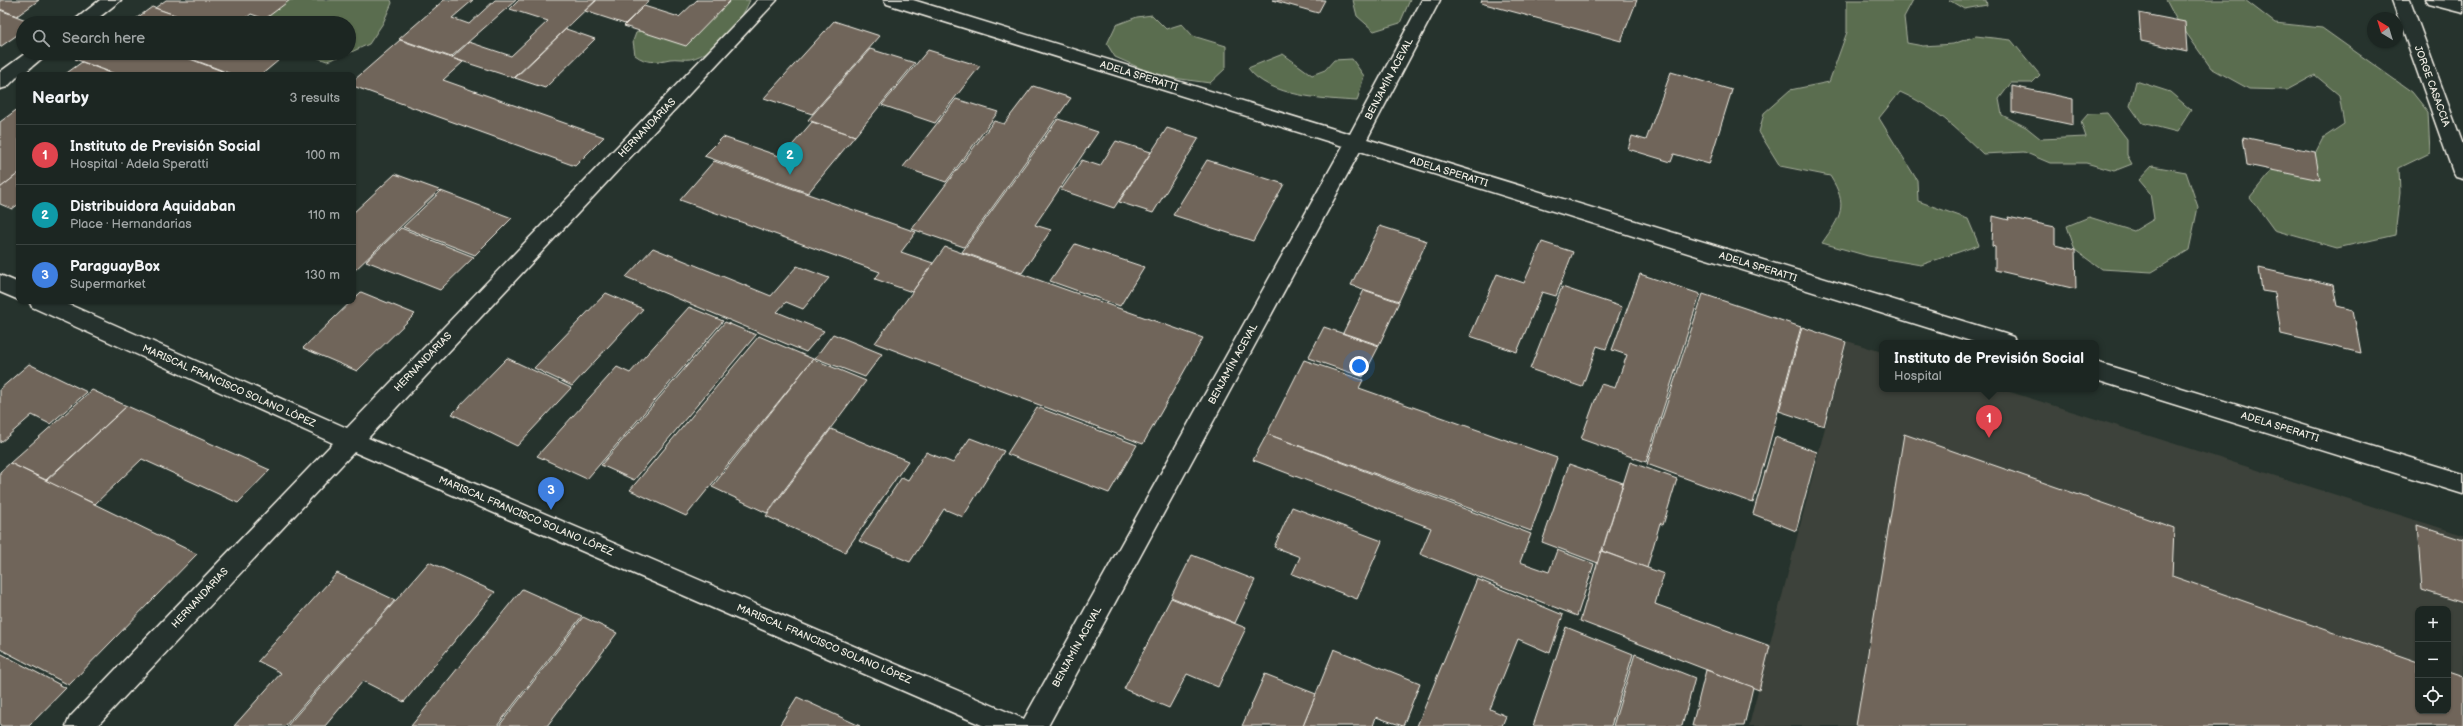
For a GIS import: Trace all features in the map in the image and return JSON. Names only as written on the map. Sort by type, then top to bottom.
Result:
[{"type":"street","points":[[90,16],[112,0]]},
{"type":"street","name":"HERNANDARIAS","points":[[79,726],[768,0]]},
{"type":"street","name":"ADELA SPERATTI","points":[[893,0],[1995,340]]},
{"type":"street","name":"BENJAMÍN ACEVAL","points":[[1034,726],[1355,143],[1431,0]]},
{"type":"street","name":"JORGE CASACCIA","points":[[2401,0],[2463,172]]},
{"type":"street","points":[[2434,0],[2463,7]]},
{"type":"street","points":[[0,82],[30,60]]},
{"type":"street","points":[[0,283],[16,291]]},
{"type":"street","name":"MARISCAL FRANCISCO SOLANO LÓPEZ","points":[[47,304],[349,440],[1014,726]]},
{"type":"street","name":"ADELA SPERATTI","points":[[2099,372],[2463,484]]},
{"type":"shaded area","points":[[1847,341],[1879,351],[1879,392],[2010,392],[2463,535],[2463,726],[1749,726]]},
{"type":"green space","points":[[288,0],[391,0],[392,3],[383,23],[369,44],[356,50],[356,16],[266,16]]},
{"type":"green space","points":[[712,0],[750,0],[734,27],[718,44],[710,50],[691,59],[648,61],[635,55],[633,41],[636,33],[656,22],[677,21]]},
{"type":"green space","points":[[1353,0],[1410,0],[1400,23],[1374,31],[1357,16]]},
{"type":"green space","points":[[1847,0],[1913,0],[1904,17],[1907,43],[1923,46],[1953,44],[1976,36],[2011,40],[2040,75],[2032,83],[2011,83],[1999,99],[2002,115],[2026,127],[2041,139],[2086,137],[2081,122],[2088,114],[2107,113],[2127,139],[2127,155],[2132,164],[2114,171],[2086,163],[2050,163],[2024,152],[1983,154],[1935,111],[1900,92],[1879,118],[1917,180],[1918,201],[1968,219],[1979,245],[1921,265],[1868,256],[1822,243],[1838,218],[1840,211],[1841,203],[1836,186],[1830,176],[1780,166],[1759,132],[1764,113],[1790,90],[1829,82],[1847,32]]},
{"type":"green space","points":[[1949,0],[1986,0],[1987,5],[1964,9]]},
{"type":"green space","points":[[2166,0],[2245,0],[2275,23],[2322,28],[2412,92],[2428,112],[2430,153],[2399,168],[2400,193],[2395,235],[2337,248],[2274,230],[2250,197],[2272,170],[2307,169],[2323,138],[2344,124],[2339,95],[2315,75],[2287,90],[2249,89],[2211,68],[2175,17]]},
{"type":"green space","points":[[1152,15],[1166,29],[1182,24],[1193,36],[1226,46],[1226,68],[1210,83],[1158,76],[1115,57],[1107,44],[1116,25],[1137,17]]},
{"type":"green space","points":[[1283,54],[1312,75],[1325,70],[1334,60],[1352,59],[1364,76],[1357,101],[1298,95],[1283,91],[1257,78],[1248,68]]},
{"type":"green space","points":[[2136,81],[2170,92],[2191,110],[2177,132],[2142,123],[2130,106]]},
{"type":"green space","points":[[2152,166],[2186,172],[2198,207],[2189,250],[2152,272],[2101,269],[2075,250],[2067,226],[2089,217],[2134,231],[2154,219],[2150,193],[2139,180]]},
{"type":"building","points":[[0,0],[39,0],[17,16],[0,9]]},
{"type":"building","points":[[166,0],[290,0],[269,16],[257,16],[251,14],[249,16],[177,16],[155,8]]},
{"type":"building","points":[[444,0],[473,0],[452,18],[469,24],[495,0],[516,0],[451,57],[399,39]]},
{"type":"building","points":[[519,0],[596,0],[514,78],[452,58],[469,42],[511,56],[548,21],[510,9]]},
{"type":"building","points":[[597,0],[650,0],[625,24],[585,11]]},
{"type":"building","points":[[697,0],[731,0],[686,46],[624,26],[644,6],[679,17]]},
{"type":"building","points":[[1272,0],[1325,0],[1318,13]]},
{"type":"building","points":[[1482,0],[1637,0],[1621,41],[1481,3]]},
{"type":"building","points":[[152,7],[178,16],[140,16]]},
{"type":"building","points":[[0,10],[16,16],[16,36],[0,47]]},
{"type":"building","points":[[2139,13],[2185,22],[2187,51],[2141,41]]},
{"type":"building","points":[[834,21],[880,36],[812,114],[764,98]]},
{"type":"building","points":[[566,29],[595,39],[545,88],[515,78]]},
{"type":"building","points":[[400,40],[463,62],[443,80],[604,137],[575,166],[356,87],[356,78]]},
{"type":"building","points":[[870,49],[915,63],[855,136],[808,120]]},
{"type":"building","points":[[928,50],[980,66],[935,123],[882,105]]},
{"type":"building","points":[[78,60],[193,60],[222,71],[221,72],[110,72]]},
{"type":"building","points":[[194,60],[279,60],[265,72],[226,72]]},
{"type":"building","points":[[82,62],[108,72],[68,72]]},
{"type":"building","points":[[1671,72],[1732,90],[1709,164],[1674,154],[1671,162],[1628,149],[1632,136],[1646,140]]},
{"type":"building","points":[[1033,86],[1071,98],[964,247],[912,229],[994,121],[1004,124]]},
{"type":"building","points":[[2012,86],[2073,99],[2073,125],[2012,112]]},
{"type":"building","points":[[956,99],[998,112],[946,182],[903,167]]},
{"type":"building","points":[[16,110],[16,175],[0,188],[0,122]]},
{"type":"building","points":[[1058,119],[1098,132],[1035,225],[1051,230],[1022,273],[962,252]]},
{"type":"building","points":[[812,122],[855,136],[808,193],[704,156],[723,137],[782,157]]},
{"type":"building","points":[[1167,128],[1199,138],[1153,213],[1119,202]]},
{"type":"building","points":[[2243,137],[2315,152],[2320,180],[2247,165]]},
{"type":"building","points":[[1116,141],[1151,152],[1114,208],[1061,190],[1082,160],[1100,166]]},
{"type":"building","points":[[1207,160],[1284,184],[1253,241],[1173,215]]},
{"type":"building","points":[[714,161],[916,232],[901,252],[933,263],[912,292],[875,279],[880,272],[680,200]]},
{"type":"building","points":[[395,174],[439,190],[356,269],[356,210]]},
{"type":"building","points":[[16,175],[16,206],[12,209],[0,204],[0,188]]},
{"type":"building","points":[[441,191],[512,218],[475,255],[403,227]]},
{"type":"building","points":[[1993,216],[2009,220],[2008,217],[2055,227],[2055,245],[2075,250],[2076,289],[1995,270],[1995,247],[1992,246]]},
{"type":"building","points":[[1380,226],[1427,241],[1399,301],[1351,285]]},
{"type":"building","points":[[401,228],[474,257],[440,290],[366,261]]},
{"type":"building","points":[[1542,242],[1573,252],[1556,296],[1542,292],[1517,352],[1470,336],[1497,274],[1524,283]]},
{"type":"building","points":[[1075,244],[1144,267],[1120,306],[1050,281]]},
{"type":"building","points":[[945,247],[1203,338],[1143,444],[875,343]]},
{"type":"building","points":[[653,248],[771,296],[797,266],[829,278],[803,309],[786,302],[777,312],[824,331],[806,352],[626,277]]},
{"type":"building","points":[[2259,268],[2333,285],[2337,306],[2353,310],[2361,353],[2281,334],[2275,293],[2262,291]]},
{"type":"building","points":[[1640,274],[1700,294],[1646,462],[1581,439],[1601,384],[1615,388],[1627,355],[1612,350]]},
{"type":"building","points":[[1562,287],[1622,307],[1606,349],[1597,346],[1582,387],[1530,369]]},
{"type":"building","points":[[1364,290],[1399,302],[1379,345],[1343,333]]},
{"type":"building","points":[[361,292],[415,314],[357,371],[303,348],[349,304],[356,304],[356,297]]},
{"type":"building","points":[[606,293],[643,309],[572,386],[534,368]]},
{"type":"building","points":[[1703,294],[1801,327],[1753,503],[1647,464]]},
{"type":"building","points":[[689,307],[723,321],[587,479],[537,456],[617,367],[630,373]]},
{"type":"building","points":[[725,322],[756,335],[634,480],[601,465]]},
{"type":"building","points":[[1324,327],[1379,346],[1363,377],[1308,358]]},
{"type":"building","points":[[1802,327],[1846,342],[1824,426],[1779,411]]},
{"type":"building","points":[[833,334],[882,354],[865,377],[815,358]]},
{"type":"building","points":[[759,336],[813,359],[686,516],[630,490]]},
{"type":"building","points":[[507,358],[571,388],[517,446],[452,414]]},
{"type":"building","points":[[813,359],[866,381],[767,513],[712,487]]},
{"type":"building","points":[[1304,360],[1363,380],[1359,388],[1557,458],[1531,531],[1267,434]]},
{"type":"building","points":[[29,364],[87,392],[50,424],[32,415],[0,443],[0,389]]},
{"type":"building","points":[[92,390],[127,406],[46,480],[10,463]]},
{"type":"building","points":[[127,406],[270,470],[238,503],[142,459],[95,504],[46,481]]},
{"type":"building","points":[[1037,407],[1137,445],[1109,493],[1007,454]]},
{"type":"building","points":[[831,429],[908,461],[845,552],[766,516]]},
{"type":"building","points":[[1267,434],[1531,534],[1520,562],[1549,572],[1557,550],[1594,564],[1577,616],[1420,554],[1431,528],[1253,460]]},
{"type":"building","points":[[1904,434],[2174,528],[2172,576],[2415,661],[2415,714],[2451,714],[2451,673],[2463,677],[2463,726],[1856,726]]},
{"type":"building","points":[[1775,437],[1817,452],[1796,531],[1753,514]]},
{"type":"building","points":[[970,438],[1004,451],[963,517],[944,509],[910,562],[859,541],[902,477],[908,480],[926,452],[953,463]]},
{"type":"building","points":[[1630,462],[1677,479],[1663,525],[1660,523],[1647,568],[1602,551]]},
{"type":"building","points":[[10,463],[197,554],[69,685],[0,649],[0,472]]},
{"type":"building","points":[[1569,464],[1623,483],[1598,563],[1542,542]]},
{"type":"building","points":[[1292,507],[1382,541],[1357,599],[1292,574],[1300,557],[1274,547]]},
{"type":"building","points":[[2417,525],[2463,540],[2463,603],[2422,590]]},
{"type":"building","points":[[1601,551],[1664,574],[1655,604],[1770,646],[1759,690],[1580,621]]},
{"type":"building","points":[[1192,555],[1255,580],[1235,623],[1171,597]]},
{"type":"building","points":[[429,562],[495,592],[404,702],[363,681],[325,726],[287,726]]},
{"type":"building","points":[[337,573],[395,600],[285,726],[234,726],[281,673],[258,661]]},
{"type":"building","points":[[1477,579],[1563,615],[1550,653],[1518,639],[1490,709],[1506,716],[1502,726],[1417,726]]},
{"type":"building","points":[[522,589],[582,616],[497,726],[411,726]]},
{"type":"building","points":[[1171,598],[1246,628],[1218,687],[1187,674],[1169,708],[1124,689]]},
{"type":"building","points":[[583,617],[617,633],[547,726],[499,726]]},
{"type":"building","points":[[1566,627],[1633,654],[1611,726],[1533,726]]},
{"type":"building","points":[[1334,649],[1420,683],[1403,726],[1376,717],[1373,726],[1303,726]]},
{"type":"building","points":[[0,653],[66,688],[29,726],[0,726]]},
{"type":"building","points":[[1635,654],[1695,678],[1682,726],[1613,726]]},
{"type":"building","points":[[1706,670],[1753,687],[1744,726],[1692,726]]},
{"type":"building","points":[[1265,674],[1316,694],[1303,726],[1242,726]]},
{"type":"building","points":[[797,697],[860,726],[779,726]]},
{"type":"place","name":"Distribuidora Aquidaban","points":[[790,175]]},
{"type":"place","name":"Instituto de Previsión Social","points":[[1989,438]]},
{"type":"place","name":"ParaguayBox","points":[[551,510]]}]
